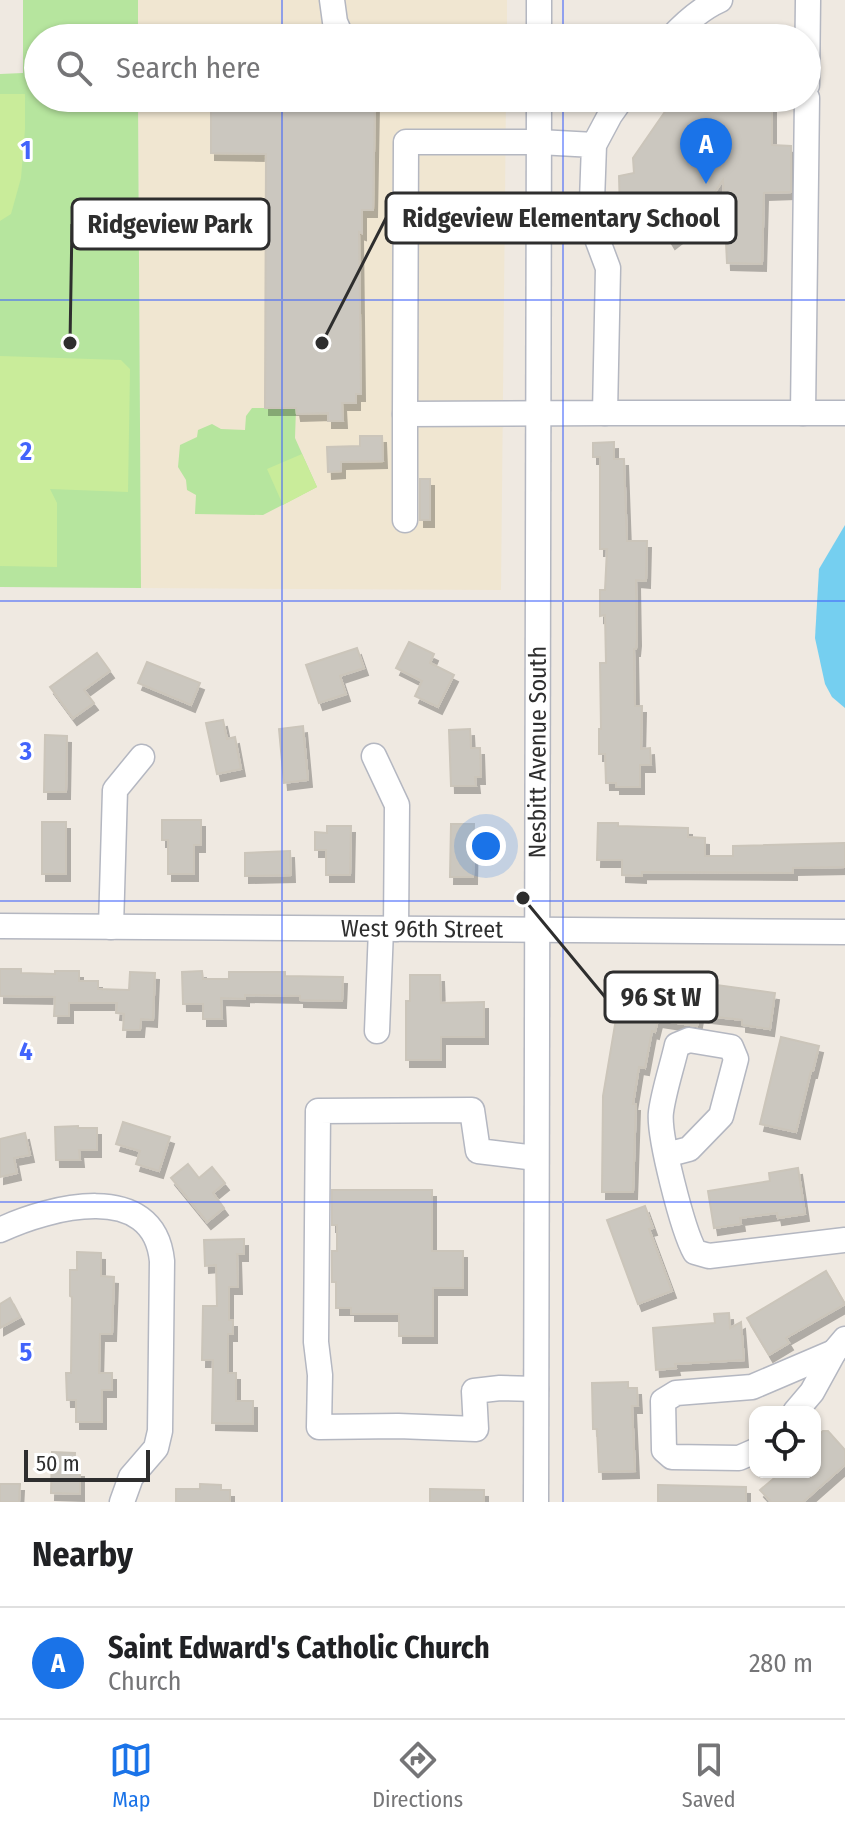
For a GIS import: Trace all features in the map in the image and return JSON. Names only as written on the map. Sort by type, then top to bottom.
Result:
[{"type":"street","points":[[332,0],[336,24]]},
{"type":"street","points":[[539,0],[539,24]]},
{"type":"street","points":[[685,24],[720,0]]},
{"type":"street","points":[[808,0],[808,24]]},
{"type":"street","name":"Nesbitt Avenue South","points":[[536,1502],[539,112]]},
{"type":"street","points":[[605,413],[608,268],[596,236],[592,201],[594,145],[612,112]]},
{"type":"street","points":[[803,413],[807,112]]},
{"type":"street","points":[[405,520],[406,142],[594,145]]},
{"type":"street","points":[[405,414],[845,413]]},
{"type":"street","points":[[374,756],[397,805],[377,1031]]},
{"type":"street","points":[[111,927],[115,790],[142,757]]},
{"type":"street","name":"West 96th Street","points":[[0,926],[845,932]]},
{"type":"street","points":[[666,1155],[689,1149],[721,1116],[736,1059],[731,1047],[689,1040],[677,1045],[660,1115],[666,1155],[688,1239],[695,1252],[709,1256],[845,1240]]},
{"type":"street","points":[[536,1158],[478,1151],[472,1110],[318,1111],[316,1342],[320,1375],[319,1427],[476,1429],[474,1391],[536,1389]]},
{"type":"street","points":[[0,1230],[53,1211],[110,1207],[142,1218],[153,1230],[160,1245],[160,1431],[156,1448],[131,1477],[122,1502]]},
{"type":"street","points":[[800,1406],[812,1392],[839,1345]]},
{"type":"street","points":[[749,1454],[739,1458],[672,1457],[664,1450],[663,1401],[676,1393],[752,1387],[839,1345]]},
{"type":"shaded area","points":[[138,0],[507,0],[507,24],[138,24]]},
{"type":"shaded area","points":[[138,112],[506,112],[501,590],[141,588]]},
{"type":"green space","points":[[23,0],[138,0],[138,24],[24,24],[24,112],[138,112],[141,588],[0,587],[0,74],[23,73]]},
{"type":"green space","points":[[0,94],[24,94],[21,178],[11,214],[0,221]]},
{"type":"green space","points":[[0,356],[121,360],[130,369],[128,492],[50,489],[57,503],[57,567],[0,566]]},
{"type":"green space","points":[[252,408],[296,408],[295,438],[317,487],[263,515],[195,514],[196,495],[187,490],[186,480],[178,467],[180,445],[197,437],[198,430],[212,424],[221,429],[245,430],[246,416]]},
{"type":"green space","points":[[302,454],[317,487],[283,505],[267,469]]},
{"type":"water","points":[[845,525],[845,708],[832,697],[825,684],[815,638],[819,569]]},
{"type":"building","points":[[211,112],[375,112],[373,210],[362,210],[362,233],[359,232],[361,394],[356,394],[356,403],[342,403],[343,421],[328,421],[328,413],[297,414],[296,408],[265,408],[266,154],[211,153]]},
{"type":"building","points":[[665,112],[772,112],[772,145],[791,146],[791,192],[764,193],[762,264],[727,263],[723,180],[694,224],[671,242],[662,227],[648,231],[643,220],[620,211],[619,176],[634,173],[633,158]]},
{"type":"building","points":[[360,436],[382,436],[383,461],[341,462],[341,471],[328,472],[327,447],[360,446]]},
{"type":"building","points":[[614,442],[614,459],[624,459],[627,541],[647,541],[646,581],[636,580],[635,706],[642,706],[641,749],[650,748],[651,765],[640,765],[640,787],[616,787],[616,783],[606,783],[605,754],[599,754],[600,663],[606,663],[605,615],[600,616],[600,590],[605,590],[607,549],[600,549],[600,457],[593,457],[593,443]]},
{"type":"building","points":[[420,479],[430,479],[430,520],[420,520]]},
{"type":"building","points":[[409,642],[434,654],[430,663],[454,675],[438,707],[415,696],[422,681],[396,668]]},
{"type":"building","points":[[357,648],[364,668],[340,676],[346,694],[319,703],[306,665]]},
{"type":"building","points":[[97,653],[110,671],[84,690],[94,703],[73,718],[50,687]]},
{"type":"building","points":[[147,662],[200,683],[191,705],[138,683]]},
{"type":"building","points":[[223,720],[227,739],[235,737],[241,769],[217,774],[206,723]]},
{"type":"building","points":[[303,726],[308,780],[284,783],[279,729]]},
{"type":"building","points":[[470,729],[471,748],[480,748],[481,777],[475,777],[476,786],[451,786],[449,730]]},
{"type":"building","points":[[45,735],[67,736],[66,792],[44,792]]},
{"type":"building","points":[[162,820],[201,820],[201,845],[194,845],[194,874],[168,874],[168,840],[162,840]]},
{"type":"building","points":[[42,822],[66,822],[66,874],[42,874]]},
{"type":"building","points":[[598,823],[688,828],[688,837],[705,838],[705,856],[733,856],[733,846],[845,843],[845,867],[793,868],[793,873],[642,872],[642,876],[622,875],[622,860],[597,860]]},
{"type":"building","points":[[451,824],[474,824],[473,877],[450,877]]},
{"type":"building","points":[[327,826],[351,826],[350,875],[326,875],[326,850],[315,850],[315,832],[327,833]]},
{"type":"building","points":[[290,851],[291,875],[245,876],[245,853]]},
{"type":"building","points":[[0,969],[55,974],[55,971],[79,971],[79,981],[98,981],[98,989],[129,990],[130,972],[155,973],[153,1020],[141,1019],[140,1030],[123,1030],[124,1014],[116,1013],[117,1003],[69,1003],[69,1016],[54,1016],[55,997],[0,996]]},
{"type":"building","points":[[202,971],[203,979],[229,979],[229,972],[285,972],[285,976],[343,977],[342,1001],[300,1000],[300,996],[221,998],[222,1019],[203,1019],[203,1004],[183,1004],[182,972]]},
{"type":"building","points":[[410,975],[440,975],[441,1003],[484,1002],[484,1037],[441,1037],[441,1060],[406,1060],[406,1001],[410,1001]]},
{"type":"building","points":[[683,976],[709,979],[709,984],[775,993],[770,1029],[742,1025],[742,1020],[699,1015],[697,1026],[658,1020],[655,1032],[652,1031],[645,1068],[639,1067],[633,1104],[636,1104],[633,1192],[602,1192],[603,1096],[619,1001],[678,1011]]},
{"type":"building","points":[[781,1037],[819,1046],[796,1132],[760,1124]]},
{"type":"building","points":[[123,1122],[170,1137],[159,1171],[136,1164],[140,1151],[116,1144]]},
{"type":"building","points":[[55,1127],[97,1128],[97,1150],[79,1150],[80,1160],[56,1160]]},
{"type":"building","points":[[25,1133],[30,1155],[14,1158],[17,1173],[0,1177],[0,1139]]},
{"type":"building","points":[[188,1164],[199,1178],[212,1167],[225,1183],[213,1193],[224,1208],[207,1222],[171,1178]]},
{"type":"building","points":[[798,1168],[805,1214],[778,1218],[777,1213],[740,1218],[741,1224],[714,1228],[708,1191],[770,1181],[769,1173]]},
{"type":"building","points":[[332,1190],[432,1190],[432,1251],[463,1251],[463,1288],[433,1288],[433,1336],[399,1336],[399,1314],[351,1314],[351,1308],[336,1308],[332,1251],[337,1251],[337,1225],[332,1225]]},
{"type":"building","points":[[645,1206],[653,1228],[649,1229],[672,1291],[638,1304],[607,1220]]},
{"type":"building","points":[[244,1239],[244,1254],[237,1254],[238,1287],[229,1287],[229,1320],[233,1320],[233,1334],[228,1334],[228,1373],[236,1373],[236,1401],[253,1401],[253,1424],[212,1423],[213,1360],[202,1360],[203,1306],[217,1306],[216,1265],[205,1266],[204,1240]]},
{"type":"building","points":[[77,1252],[101,1253],[101,1276],[114,1277],[112,1334],[100,1334],[99,1373],[112,1373],[112,1390],[102,1390],[102,1422],[76,1422],[76,1400],[67,1400],[66,1373],[71,1373],[70,1270],[77,1270]]},
{"type":"building","points":[[826,1271],[845,1304],[786,1338],[789,1343],[769,1355],[747,1318]]},
{"type":"building","points":[[10,1298],[20,1317],[0,1328],[0,1304]]},
{"type":"building","points":[[729,1313],[730,1328],[741,1322],[744,1360],[675,1364],[676,1368],[656,1370],[653,1328],[715,1323],[714,1314]]},
{"type":"building","points":[[628,1382],[628,1388],[637,1388],[638,1406],[632,1406],[635,1471],[599,1472],[597,1429],[593,1429],[592,1383]]},
{"type":"building","points":[[828,1431],[845,1450],[845,1465],[803,1502],[771,1502],[760,1490],[774,1478],[821,1478],[821,1433]]},
{"type":"building","points":[[52,1452],[75,1453],[74,1470],[80,1470],[80,1494],[51,1493]]},
{"type":"building","points":[[0,1484],[20,1484],[19,1502],[0,1502]]},
{"type":"building","points":[[200,1484],[221,1485],[221,1490],[230,1490],[230,1502],[176,1502],[176,1489],[200,1489]]},
{"type":"building","points":[[658,1485],[746,1487],[746,1502],[658,1502]]},
{"type":"building","points":[[430,1489],[484,1490],[484,1502],[430,1502]]},
{"type":"place","name":"Saint Edward's Catholic Church","points":[[706,184]]},
{"type":"place","name":"Ridgeview Park","points":[[70,343]]},
{"type":"place","name":"Ridgeview Elementary School","points":[[322,343]]},
{"type":"place","name":"96 St W","points":[[523,898]]}]
